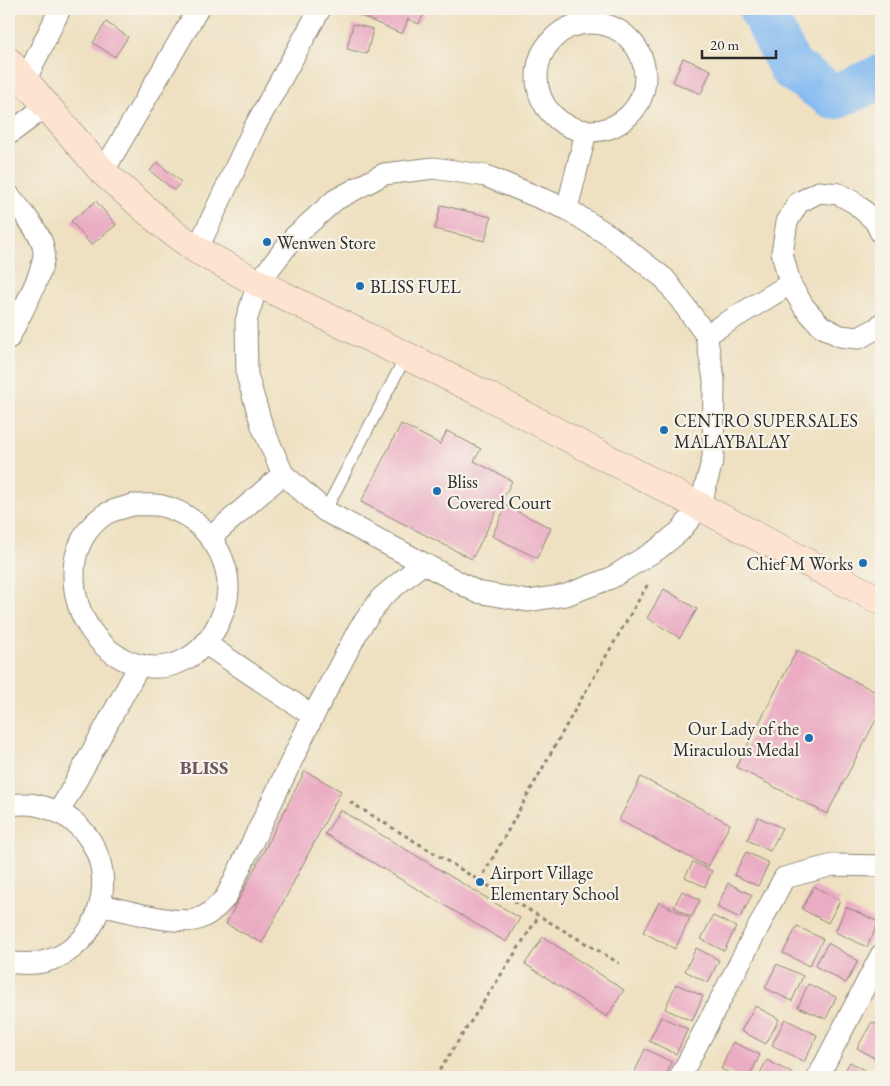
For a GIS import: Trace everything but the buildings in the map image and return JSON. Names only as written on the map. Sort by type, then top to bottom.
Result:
[{"type":"main road","points":[[17,71],[103,172],[166,227],[197,250],[258,283],[490,397],[881,601]]},
{"type":"street","points":[[17,71],[60,9]]},
{"type":"street","points":[[103,172],[198,9]]},
{"type":"street","points":[[197,250],[254,128],[320,9]]},
{"type":"street","points":[[585,23],[606,24],[623,34],[637,49],[644,67],[644,88],[637,106],[624,121],[606,130],[586,132],[566,126],[550,114],[540,97],[536,77],[540,57],[550,40],[566,28],[585,23]]},
{"type":"street","points":[[9,134],[46,106]]},
{"type":"street","points":[[567,209],[586,132]]},
{"type":"street","points":[[434,168],[486,176],[567,209],[610,236],[666,279],[706,335],[714,379],[713,458],[700,507],[679,532],[658,549],[611,578],[566,595],[528,601],[477,592],[422,564],[325,511],[283,474],[262,426],[247,375],[246,321],[258,283],[294,237],[335,200],[384,174],[434,168]]},
{"type":"street","points":[[879,224],[855,203],[840,194],[819,192],[798,203],[787,222],[782,253],[790,284],[804,306],[821,326],[840,336],[859,338],[881,324]]},
{"type":"street","points":[[9,195],[37,232],[44,253],[38,276],[9,338]]},
{"type":"street","points":[[706,335],[790,284]]},
{"type":"street","points":[[211,537],[283,474]]},
{"type":"street","points":[[132,505],[162,506],[189,517],[211,537],[223,558],[228,581],[226,605],[218,627],[206,644],[190,658],[174,665],[156,668],[139,666],[114,654],[94,636],[80,612],[73,586],[74,560],[84,535],[104,514],[132,505]]},
{"type":"street","points":[[101,905],[179,921],[197,919],[213,910],[226,897],[313,716],[365,621],[382,597],[422,564]]},
{"type":"street","points":[[206,644],[313,716]]},
{"type":"street","points":[[59,812],[139,666]]},
{"type":"street","points":[[9,805],[34,804],[59,812],[81,828],[97,851],[104,878],[101,905],[90,929],[72,948],[49,960],[23,964],[9,962]]},
{"type":"street","points":[[680,1077],[784,878],[832,865],[881,866]]},
{"type":"street","points":[[818,1077],[881,955]]},
{"type":"lane","points":[[325,511],[406,356]]},
{"type":"path","points":[[480,881],[576,708],[649,582]]},
{"type":"path","points":[[350,802],[619,963]]},
{"type":"path","points":[[435,1077],[539,916]]},
{"type":"waterway","points":[[761,9],[791,68],[834,97],[881,77]]},
{"type":"place","name":"Wenwen Store","points":[[267,242]]},
{"type":"place","name":"BLISS FUEL","points":[[360,286]]},
{"type":"place","name":"CENTRO SUPERSALES MALAYBALAY","points":[[664,430]]},
{"type":"place","name":"Bliss Covered Court","points":[[437,491]]},
{"type":"place","name":"Chief M Works","points":[[863,563]]},
{"type":"place","name":"Our Lady of the Miraculous Medal","points":[[809,738]]},
{"type":"place","name":"Airport Village Elementary School","points":[[480,882]]},
{"type":"district","name":"BLISS","points":[[204,767]]}]
